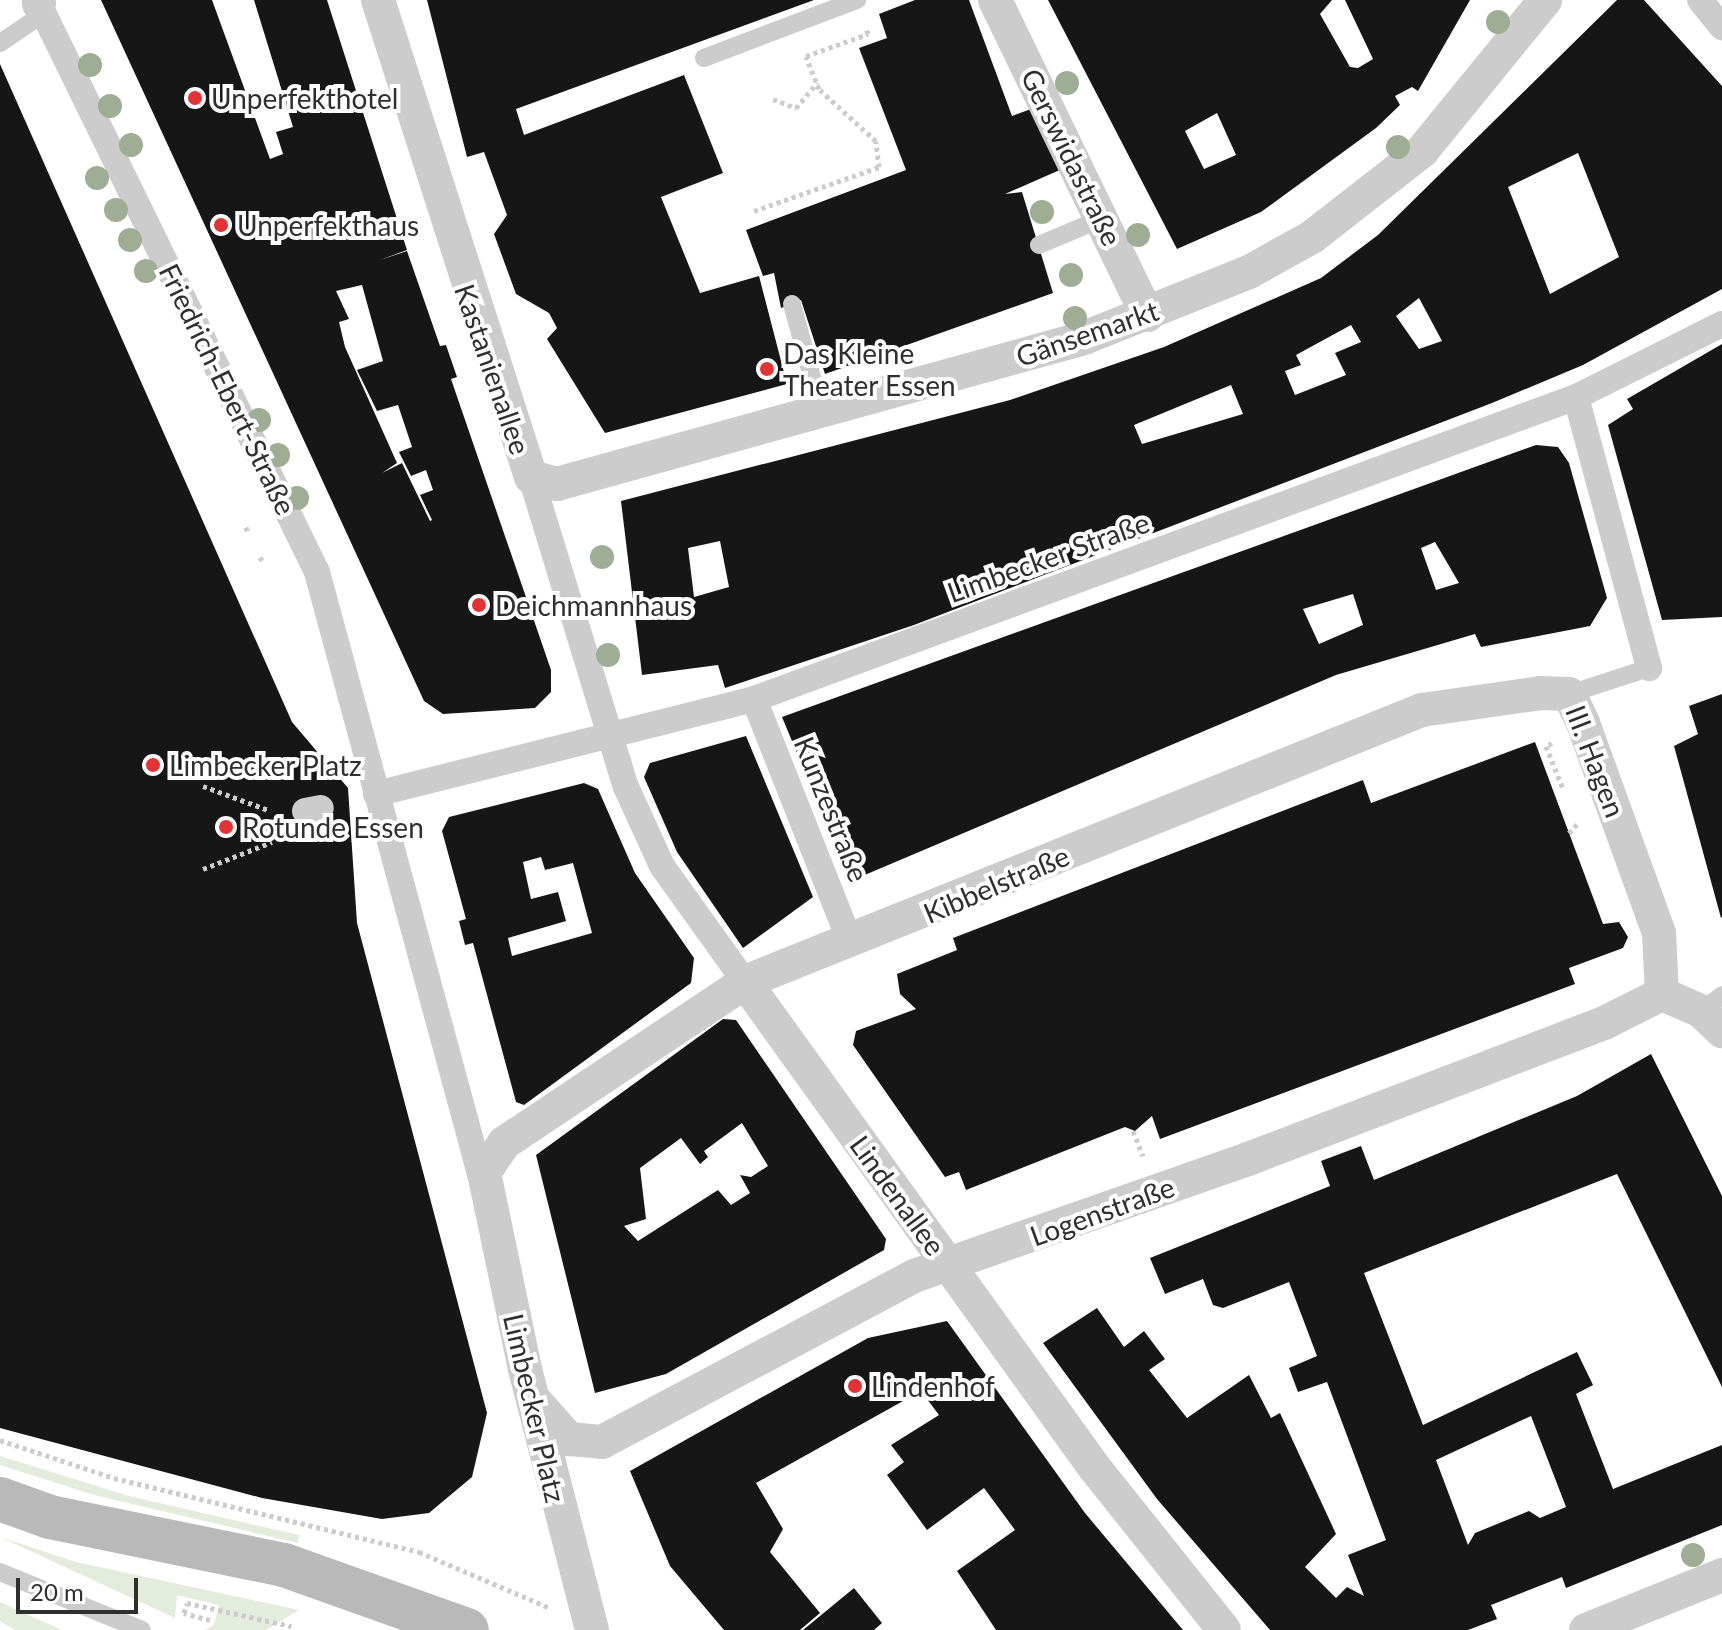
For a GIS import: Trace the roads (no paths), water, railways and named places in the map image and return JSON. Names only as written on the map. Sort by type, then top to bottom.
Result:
[{"type":"main road","points":[[0,1499],[50,1517],[284,1565],[388,1596],[467,1630]]},
{"type":"street","name":"Kastanienallee","points":[[378,0],[531,477],[607,739]]},
{"type":"street","name":"Gerswidastraße","points":[[995,0],[1097,204],[1147,315]]},
{"type":"street","name":"Gänsemarkt","points":[[531,477],[557,484],[822,414],[1147,315],[1287,252],[1382,185],[1445,128],[1545,0]]},
{"type":"street","points":[[1700,0],[1722,27]]},
{"type":"street","name":"Friedrich-Ebert-Straße","points":[[39,2],[317,572],[483,1185]]},
{"type":"street","name":"Limbecker Straße","points":[[376,794],[607,739],[754,699],[1576,397],[1722,324]]},
{"type":"street","name":"III. Hagen","points":[[1576,397],[1649,668]]},
{"type":"street","name":"Kibbelstraße","points":[[483,1185],[494,1151],[745,982],[1422,710],[1498,694],[1569,694]]},
{"type":"street","name":"III. Hagen","points":[[1569,694],[1659,933],[1662,994]]},
{"type":"street","name":"Kunzestraße","points":[[754,699],[850,941]]},
{"type":"street","name":"Lindenallee","points":[[607,739],[662,866],[949,1266],[1224,1630]]},
{"type":"street","points":[[1662,994],[1715,1012]]},
{"type":"street","name":"Logenstraße","points":[[531,1395],[558,1432],[602,1442],[914,1276],[949,1266],[1604,1023],[1662,994]]},
{"type":"street","name":"Limbecker Platz","points":[[483,1185],[531,1395],[592,1630]]},
{"type":"street","points":[[1586,1630],[1722,1575]]},
{"type":"lane","points":[[704,58],[857,0]]},
{"type":"lane","points":[[0,43],[33,21],[39,2]]},
{"type":"lane","points":[[1039,245],[1097,204]]},
{"type":"lane","points":[[798,314],[822,414]]},
{"type":"lane","name":"III. Hagen","points":[[1569,694],[1649,668]]},
{"type":"lane","points":[[0,1572],[142,1630]]},
{"type":"place","name":"Unperfekthotel","points":[[195,98]]},
{"type":"place","name":"Unperfekthaus","points":[[221,225]]},
{"type":"place","name":"Das Kleine Theater Essen","points":[[767,369]]},
{"type":"place","name":"Deichmannhaus","points":[[479,605]]},
{"type":"place","name":"Limbecker Platz","points":[[153,765]]},
{"type":"place","name":"Rotunde Essen","points":[[226,827]]},
{"type":"place","name":"Lindenhof","points":[[855,1386]]}]
